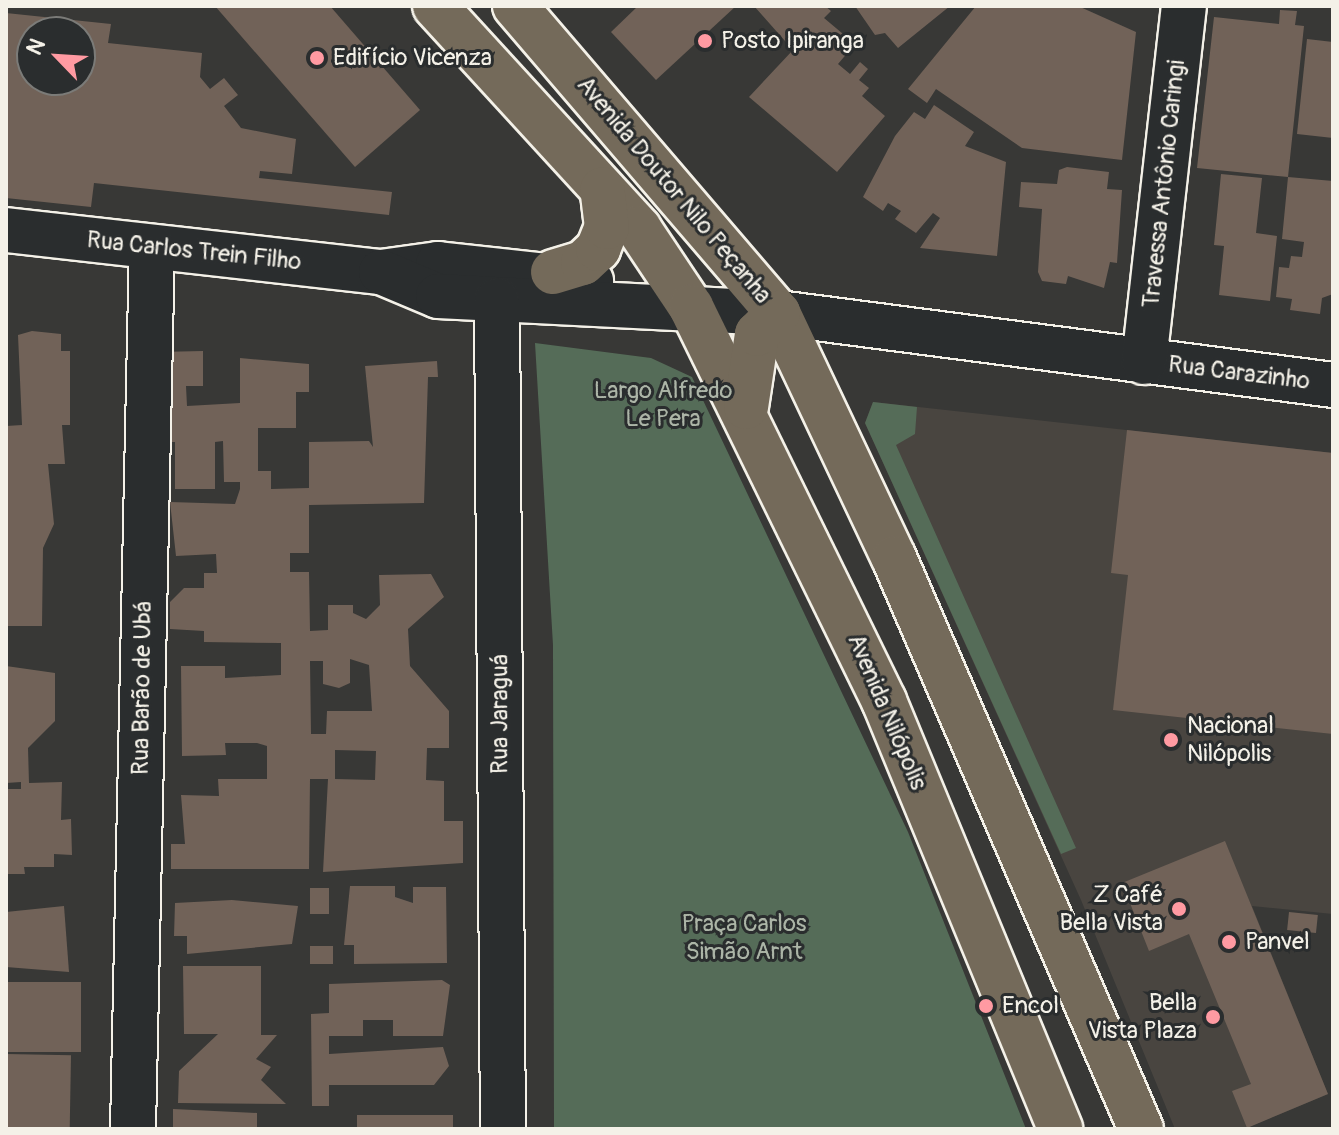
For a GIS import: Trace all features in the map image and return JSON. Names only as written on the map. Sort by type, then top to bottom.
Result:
[{"type":"main road","points":[[435,6],[602,189],[691,307]]},
{"type":"main road","name":"Avenida Doutor Nilo Peçanha","points":[[515,6],[778,313]]},
{"type":"main road","points":[[553,272],[583,263],[598,249],[607,227],[602,189]]},
{"type":"main road","name":"Avenida Nilópolis","points":[[691,307],[746,407],[884,701],[1060,1129]]},
{"type":"main road","points":[[746,407],[757,334],[778,313],[894,558],[1141,1129]]},
{"type":"street","name":"Travessa Antônio Caringi","points":[[1144,362],[1184,6]]},
{"type":"street","name":"Rua Carlos Trein Filho","points":[[6,230],[381,272],[438,264],[553,272],[691,307]]},
{"type":"street","name":"Rua Barão de Ubá","points":[[133,1129],[152,247]]},
{"type":"street","name":"Rua Carlos Trein Filho","points":[[381,272],[438,296],[778,313]]},
{"type":"street","name":"Rua Jaraguá","points":[[497,300],[503,1129]]},
{"type":"street","name":"Avenida Doutor Nilo Peçanha","points":[[778,313],[1144,362]]},
{"type":"street","name":"Rua Carazinho","points":[[1144,362],[1333,385]]},
{"type":"shaded area","name":"Nacional Nilópolis","points":[[873,402],[1333,453],[1333,914],[1252,906],[1328,1094],[1244,1129],[1175,1129],[1081,900],[865,423]]},
{"type":"green space","name":"Praça Carlos Simão Arnt","points":[[535,343],[651,358],[692,377],[908,832],[1026,1129],[554,1129],[553,645]]},
{"type":"green space","points":[[873,402],[917,407],[915,434],[896,445],[1076,848],[1061,854],[865,423]]},
{"type":"building","name":"Edifício Vicenza","points":[[215,6],[330,6],[420,110],[355,167]]},
{"type":"building","points":[[638,6],[736,6],[656,80],[611,32]]},
{"type":"building","points":[[754,6],[825,6],[831,11],[824,18],[855,44],[838,64],[850,74],[860,62],[868,69],[859,80],[869,88],[862,96],[885,116],[837,172],[749,97],[793,50]]},
{"type":"building","points":[[855,6],[950,6],[898,48],[885,33],[875,35]]},
{"type":"building","points":[[976,6],[1078,6],[1136,32],[1122,160],[1022,148],[936,89],[927,103],[908,89]]},
{"type":"building","points":[[1280,10],[1297,11],[1295,25],[1304,26],[1288,177],[1197,168],[1214,17],[1279,24]]},
{"type":"building","points":[[6,13],[35,16],[16,16],[16,96],[96,96],[96,22],[111,24],[108,43],[202,53],[200,77],[210,89],[224,78],[238,95],[224,106],[241,128],[296,139],[292,174],[260,171],[259,178],[392,192],[389,215],[94,183],[91,207],[6,198]]},
{"type":"building","points":[[1307,39],[1333,42],[1333,138],[1297,134]]},
{"type":"building","points":[[934,105],[974,132],[965,146],[1006,162],[997,256],[920,248],[940,218],[933,213],[916,233],[895,219],[901,211],[888,203],[883,211],[863,197],[895,136],[914,112],[925,119]]},
{"type":"building","points":[[1067,167],[1109,172],[1107,189],[1122,190],[1117,263],[1110,262],[1104,288],[1068,276],[1066,284],[1042,281],[1038,272],[1042,209],[1019,207],[1021,182],[1057,184],[1059,170]]},
{"type":"building","points":[[1221,174],[1262,178],[1256,233],[1277,236],[1270,301],[1219,295],[1224,246],[1214,245]]},
{"type":"building","points":[[1288,177],[1333,181],[1333,294],[1322,298],[1320,314],[1290,310],[1292,299],[1276,297],[1279,267],[1289,268],[1291,256],[1302,257],[1304,242],[1282,239]]},
{"type":"building","points":[[32,331],[61,334],[61,351],[70,351],[70,425],[62,425],[65,464],[48,464],[54,524],[43,548],[42,626],[6,626],[6,426],[22,425],[18,335]]},
{"type":"building","points":[[203,351],[203,386],[186,386],[187,406],[240,403],[240,358],[309,364],[309,392],[296,392],[296,428],[258,428],[258,471],[271,471],[271,489],[309,488],[309,442],[369,441],[373,447],[365,366],[437,361],[438,377],[428,377],[424,503],[309,505],[309,553],[290,553],[290,572],[309,572],[310,631],[328,630],[328,605],[353,605],[353,613],[366,619],[380,605],[379,575],[431,574],[444,597],[408,629],[410,666],[449,711],[449,748],[427,748],[426,780],[444,781],[444,821],[463,821],[463,863],[323,872],[328,779],[310,779],[309,869],[171,869],[171,844],[185,844],[181,795],[219,796],[218,779],[267,779],[267,746],[257,743],[225,743],[226,755],[182,756],[181,666],[225,666],[225,678],[281,675],[281,643],[204,642],[204,631],[170,629],[170,602],[184,588],[204,588],[204,573],[217,573],[216,554],[176,556],[170,502],[235,504],[240,482],[224,482],[223,441],[215,442],[215,489],[175,489],[175,442],[158,442],[158,352]],"holes":[[[350,659],[369,665],[372,711],[327,711],[326,734],[311,734],[310,661],[323,661],[323,684],[339,688],[350,683]],[[335,750],[376,751],[375,780],[335,779]]]},
{"type":"building","points":[[1127,430],[1333,453],[1333,734],[1113,710],[1128,575],[1111,573]]},
{"type":"building","points":[[6,666],[55,673],[55,721],[28,748],[29,783],[62,782],[61,820],[71,819],[72,855],[54,854],[54,867],[24,867],[25,874],[6,874],[6,789],[21,789],[21,782],[6,783]]},
{"type":"building","points":[[1225,841],[1328,1094],[1247,1128],[1232,1091],[1251,1084],[1189,934],[1149,951],[1122,883]]},
{"type":"building","points":[[350,886],[395,886],[395,897],[413,903],[413,887],[446,887],[447,963],[354,964],[354,945],[344,945]]},
{"type":"building","points":[[310,888],[329,888],[329,914],[310,914]]},
{"type":"building","points":[[232,900],[298,906],[292,944],[187,954],[187,936],[174,936],[175,903]]},
{"type":"building","points":[[64,906],[69,972],[6,967],[6,912]]},
{"type":"building","points":[[1289,912],[1318,915],[1316,933],[1287,930]]},
{"type":"building","points":[[310,946],[333,946],[333,964],[310,964]]},
{"type":"building","points":[[183,966],[261,966],[261,1035],[277,1035],[256,1059],[271,1067],[261,1080],[286,1104],[178,1103],[179,1071],[218,1034],[184,1034]]},
{"type":"building","points":[[442,980],[450,985],[443,1036],[393,1036],[393,1020],[363,1020],[363,1036],[329,1036],[329,1054],[443,1047],[449,1066],[434,1085],[329,1085],[329,1106],[312,1106],[311,1014],[329,1013],[329,984]]},
{"type":"building","points":[[6,982],[81,982],[81,1052],[6,1052]]},
{"type":"building","points":[[6,1054],[71,1055],[70,1129],[6,1129]]},
{"type":"building","points":[[173,1109],[257,1113],[257,1129],[173,1129]]},
{"type":"building","points":[[357,1115],[453,1115],[453,1129],[357,1129]]},
{"type":"place","name":"Posto Ipiranga","points":[[705,41]]},
{"type":"place","name":"Edifício Vicenza","points":[[317,58]]},
{"type":"place","name":"Nacional Nilópolis","points":[[1171,740]]},
{"type":"place","name":"Z Café Bella Vista","points":[[1179,909]]},
{"type":"place","name":"Panvel","points":[[1229,942]]},
{"type":"place","name":"Encol","points":[[986,1006]]},
{"type":"place","name":"Bella Vista Plaza","points":[[1213,1017]]},
{"type":"park label","name":"Largo Alfredo Le Pera","points":[[663,405]]}]
